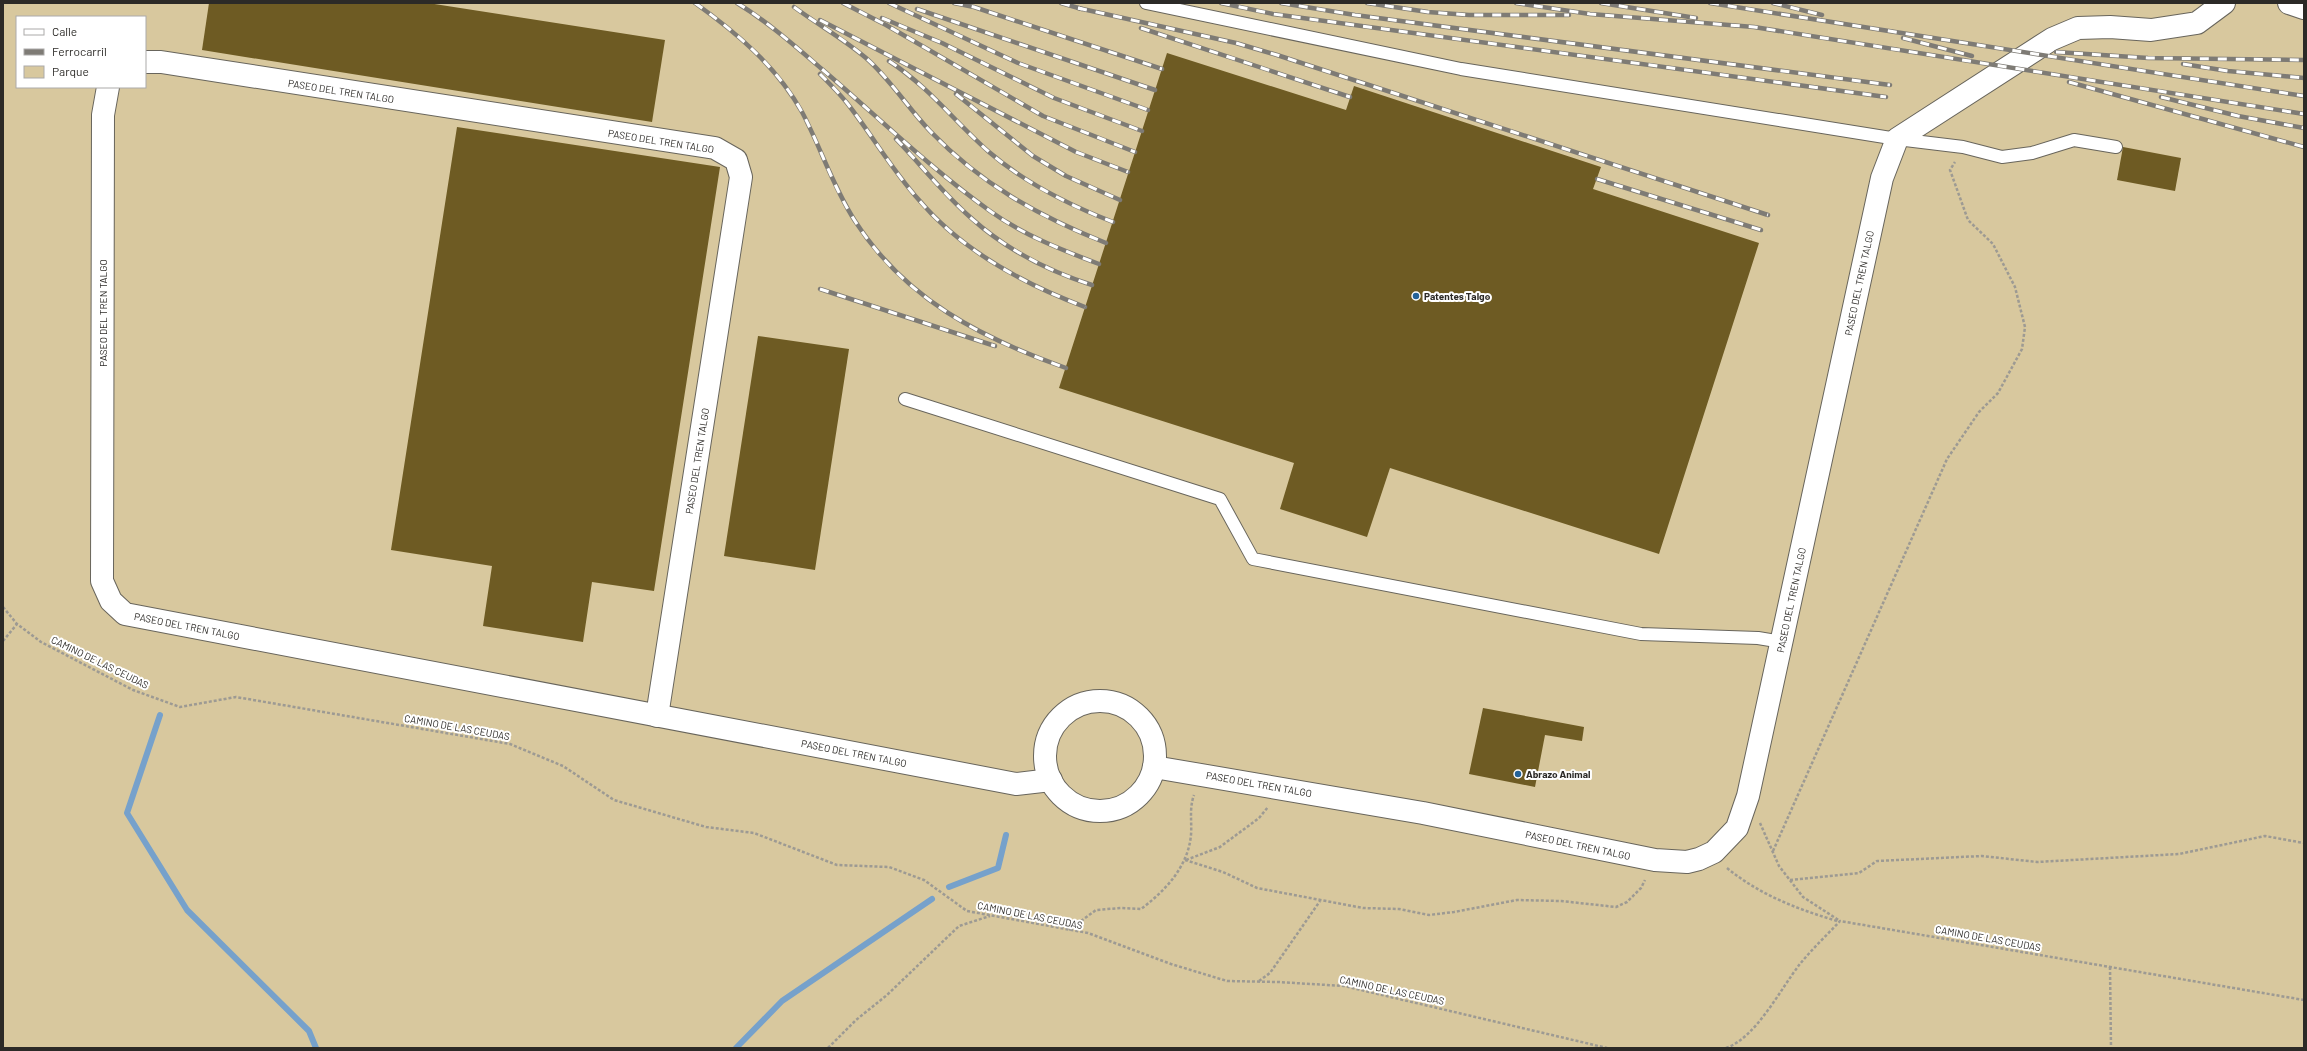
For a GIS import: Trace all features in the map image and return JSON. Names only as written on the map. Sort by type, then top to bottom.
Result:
[{"type":"street","points":[[1897,139],[2052,38],[2078,28],[2110,27],[2151,30],[2197,23],[2224,3]]},
{"type":"street","points":[[2289,3],[2304,8]]},
{"type":"street","name":"PASEO DEL TREN TALGO","points":[[146,62],[161,62],[715,148],[736,160],[741,177],[657,716]]},
{"type":"street","name":"PASEO DEL TREN TALGO","points":[[108,88],[103,123],[102,581],[111,601],[125,614],[1016,784],[1051,780]]},
{"type":"street","name":"PASEO DEL TREN TALGO","points":[[1154,767],[1423,813],[1655,860],[1687,862],[1699,859],[1714,852],[1737,828],[1748,796],[1882,178],[1897,139]]},
{"type":"street","points":[[1093,701],[1110,702],[1126,707],[1140,718],[1150,733],[1155,749],[1154,767],[1148,783],[1137,796],[1123,806],[1107,810],[1090,810],[1074,804],[1060,794],[1051,780],[1046,763],[1046,746],[1052,730],[1062,716],[1076,706],[1093,701]]},
{"type":"lane","points":[[1146,3],[1462,69],[1897,139],[1963,147],[2002,157],[2032,153],[2074,140],[2116,147]]},
{"type":"lane","points":[[905,399],[1220,500],[1253,559],[1640,634],[1758,638],[1782,642]]},
{"type":"path","points":[[1773,851],[1947,459],[1979,412],[1998,393],[2022,349],[2025,327],[2015,286],[1993,244],[1968,220],[1950,170],[1963,147]]},
{"type":"path","name":"CAMINO DE LAS CEUDAS","points":[[3,607],[17,624],[42,642],[133,690],[180,707],[236,697],[510,744],[563,766],[614,800],[706,827],[754,833],[837,864],[889,867],[924,880],[967,911],[1088,934],[1171,964],[1227,981],[1259,981],[1344,986],[1607,1048]]},
{"type":"path","points":[[3,641],[17,624]]},
{"type":"path","points":[[1069,930],[1096,910],[1121,908],[1141,909],[1163,890],[1186,860],[1191,835],[1190,815],[1193,797],[1203,775]]},
{"type":"path","points":[[1186,860],[1220,847],[1259,818],[1283,789]]},
{"type":"path","points":[[1726,1048],[1732,1046],[1762,1019],[1800,964],[1840,921],[1803,897],[1779,866],[1748,796]]},
{"type":"path","points":[[1790,880],[1859,873],[1877,861],[1982,856],[2037,862],[2179,854],[2265,836],[2304,843]]},
{"type":"path","name":"CAMINO DE LAS CEUDAS","points":[[1714,852],[1728,868],[1746,882],[1769,896],[1801,910],[1840,921],[2304,1000]]},
{"type":"path","points":[[1186,860],[1224,872],[1257,888],[1363,908],[1399,909],[1429,915],[1454,912],[1517,900],[1560,901],[1616,907],[1627,902],[1641,888],[1655,860]]},
{"type":"path","points":[[1259,981],[1270,973],[1320,901]]},
{"type":"path","points":[[828,1048],[856,1020],[887,995],[959,926],[992,916]]},
{"type":"path","points":[[2110,967],[2111,1048]]},
{"type":"green space","points":[[3,3],[2304,3],[2304,1048],[3,1048]]},
{"type":"building","points":[[209,3],[428,3],[665,40],[652,122],[202,50]]},
{"type":"building","name":"Patentes Talgo","points":[[1167,53],[1346,110],[1354,86],[1601,167],[1593,189],[1759,243],[1659,554],[1390,468],[1367,537],[1280,509],[1294,463],[1059,388]]},
{"type":"building","points":[[457,127],[720,167],[654,591],[592,582],[583,642],[483,626],[492,566],[391,550]]},
{"type":"building","points":[[2123,147],[2181,158],[2175,191],[2117,180]]},
{"type":"building","points":[[758,336],[849,349],[815,570],[724,556]]},
{"type":"building","points":[[1483,708],[1584,727],[1582,741],[1545,735],[1535,787],[1469,774]]},
{"type":"waterway","points":[[160,715],[127,813],[187,910],[309,1031],[316,1048]]},
{"type":"waterway","points":[[949,887],[998,868],[1006,835]]},
{"type":"waterway","points":[[736,1048],[782,1001],[932,899]]},
{"type":"railway","points":[[695,3],[726,26],[768,65],[792,95],[802,112],[847,208],[875,248],[897,273],[921,294],[975,329],[1004,343],[1066,368]]},
{"type":"railway","points":[[737,3],[760,18],[792,43],[947,178],[990,211],[1029,235],[1099,264]]},
{"type":"railway","points":[[843,3],[886,25],[1043,116],[1135,152]]},
{"type":"railway","points":[[889,3],[1018,63],[1148,110]]},
{"type":"railway","points":[[954,3],[974,7],[1162,69]]},
{"type":"railway","points":[[1061,3],[1082,9]]},
{"type":"railway","points":[[1221,3],[1273,14],[1886,97]]},
{"type":"railway","points":[[1281,3],[1355,15],[1890,85]]},
{"type":"railway","points":[[1367,3],[1428,12],[1469,15],[1569,15]]},
{"type":"railway","points":[[1516,3],[1590,14],[1754,27],[2304,114]]},
{"type":"railway","points":[[1601,3],[1696,18]]},
{"type":"railway","points":[[1710,3],[2304,96]]},
{"type":"railway","points":[[1773,3],[1822,15]]},
{"type":"railway","points":[[794,7],[849,44],[875,66],[930,131],[949,150],[990,183],[1057,222],[1106,243]]},
{"type":"railway","points":[[1078,8],[1236,43],[1277,55],[1768,215]]},
{"type":"railway","points":[[917,9],[1155,90]]},
{"type":"railway","points":[[882,18],[942,43],[1054,98],[1142,131]]},
{"type":"railway","points":[[820,20],[1076,152],[1128,172]]},
{"type":"railway","points":[[1141,28],[1350,97]]},
{"type":"railway","points":[[1903,38],[1972,56]]},
{"type":"railway","points":[[2056,52],[2148,58],[2304,60]]},
{"type":"railway","points":[[889,61],[917,82],[989,152],[1017,174],[1064,201],[1113,222]]},
{"type":"railway","points":[[2183,64],[2228,71],[2304,78]]},
{"type":"railway","points":[[820,74],[847,103],[909,189],[954,235],[995,264],[1039,288],[1085,307]]},
{"type":"railway","points":[[2069,82],[2304,147]]},
{"type":"railway","points":[[956,94],[1033,156],[1066,176],[1120,200]]},
{"type":"railway","points":[[2161,97],[2238,116],[2304,128]]},
{"type":"railway","points":[[896,139],[960,208],[997,239],[1043,266],[1092,285]]},
{"type":"railway","points":[[1597,179],[1761,230]]},
{"type":"railway","points":[[820,289],[995,346]]},
{"type":"place","name":"Patentes Talgo","points":[[1416,296]]},
{"type":"place","name":"Abrazo Animal","points":[[1518,774]]}]
